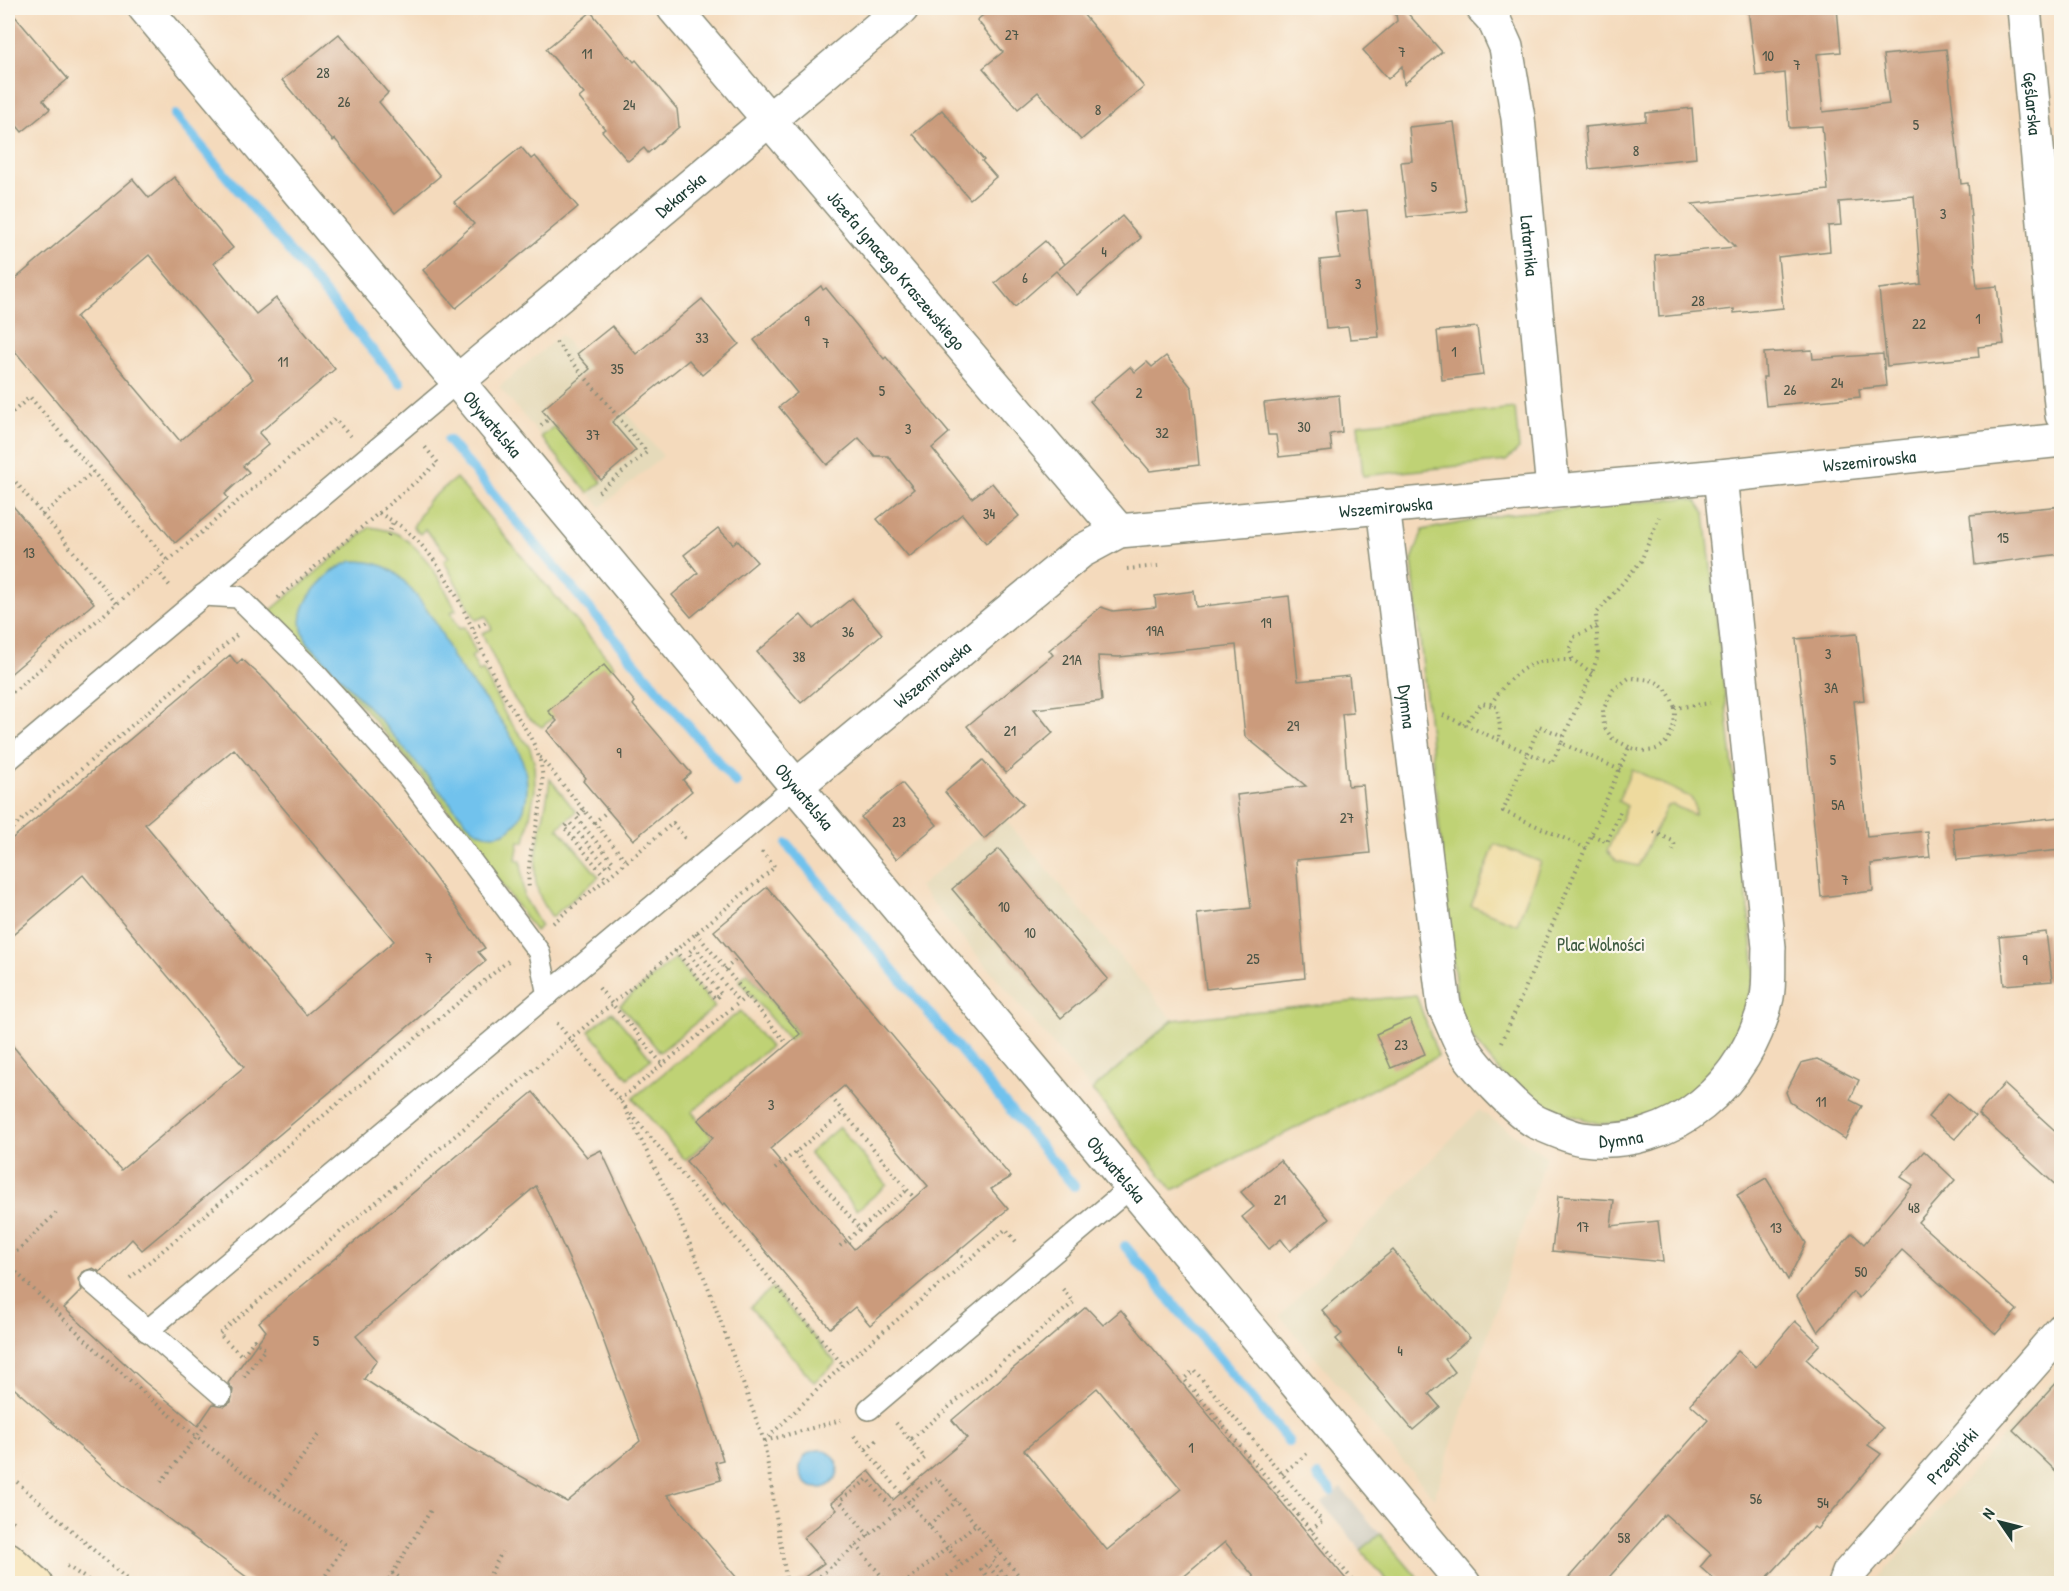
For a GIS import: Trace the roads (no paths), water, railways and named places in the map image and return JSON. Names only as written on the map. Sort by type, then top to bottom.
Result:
[{"type":"main road","points":[[8,1559],[36,1584]]},
{"type":"street","name":"Obywatelska","points":[[145,8],[1464,1584]]},
{"type":"street","name":"Józefa Ignacego Kraszewskiego","points":[[674,8],[1119,531]]},
{"type":"street","name":"Dekarska","points":[[458,381],[902,8]]},
{"type":"street","name":"Latarnika","points":[[1483,8],[1494,20],[1506,47],[1518,118],[1553,490]]},
{"type":"street","name":"Gęślarska","points":[[2024,8],[2061,415]]},
{"type":"street","name":"Wszemirowska","points":[[796,786],[1080,552],[1119,531],[1720,476],[2061,440]]},
{"type":"street","name":"Dymna","points":[[1383,506],[1444,1005],[1464,1048],[1498,1089],[1535,1121],[1581,1139],[1606,1141],[1639,1137],[1674,1124],[1705,1104],[1737,1068],[1755,1034],[1767,996],[1769,947],[1720,476]]},
{"type":"street","name":"Przepiórki","points":[[1845,1584],[1849,1573],[2061,1330]]},
{"type":"lane","points":[[8,760],[458,381]]},
{"type":"lane","points":[[203,595],[238,597],[313,671],[409,778],[539,952],[548,995]]},
{"type":"lane","points":[[147,1331],[796,786]]},
{"type":"lane","points":[[869,1409],[1132,1186]]},
{"type":"lane","points":[[91,1281],[147,1331],[218,1403]]},
{"type":"water","points":[[352,561],[380,565],[404,581],[433,619],[455,661],[507,729],[524,767],[527,788],[524,809],[517,823],[508,831],[489,835],[479,832],[467,823],[379,719],[308,643],[302,631],[301,618],[309,597],[333,571]]},
{"type":"water","points":[[819,1450],[833,1455],[838,1469],[833,1483],[819,1488],[805,1483],[800,1469],[805,1455]]},
{"type":"waterway","points":[[175,115],[400,383]]},
{"type":"waterway","points":[[448,440],[736,783]]},
{"type":"waterway","points":[[787,844],[1074,1186]]},
{"type":"waterway","points":[[1125,1246],[1289,1442]]},
{"type":"waterway","points":[[1318,1476],[1331,1491]]},
{"type":"park label","name":"Plac Wolności","points":[[1601,944]]}]
